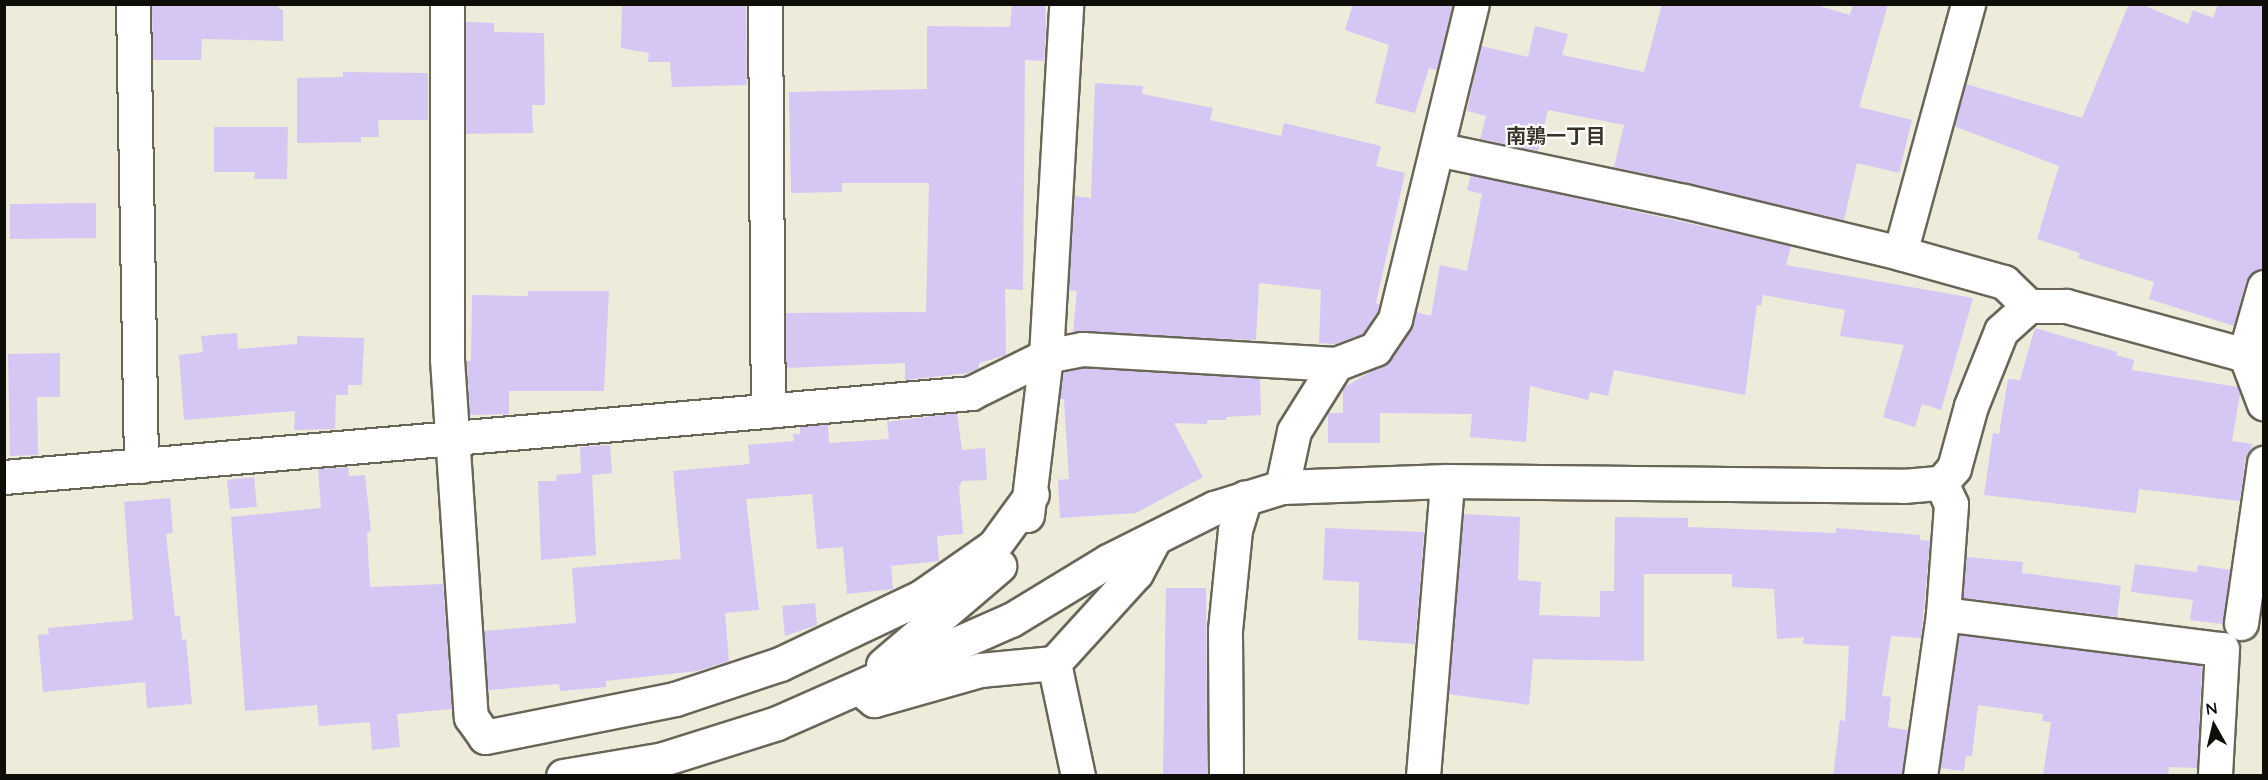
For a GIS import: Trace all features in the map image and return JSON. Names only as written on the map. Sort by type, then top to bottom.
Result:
[{"type":"street","points":[[133,4],[141,465]]},
{"type":"street","points":[[447,4],[447,359],[471,717],[486,737],[675,699],[780,664],[921,597],[994,546],[1032,494]]},
{"type":"street","points":[[765,4],[768,411]]},
{"type":"street","points":[[856,688],[1019,549],[1032,494],[1046,356],[1066,4]]},
{"type":"street","points":[[4,477],[971,393],[1046,356],[1082,349],[1336,364],[1375,349],[1395,319],[1472,4]]},
{"type":"street","points":[[1900,253],[1968,4]]},
{"type":"street","points":[[1437,149],[1684,201],[1900,253],[2004,282],[2029,306]]},
{"type":"street","points":[[2264,287],[2254,357],[2264,404]]},
{"type":"street","points":[[562,776],[663,759],[777,723],[1011,620],[1108,561],[1154,539],[1245,498],[1282,487],[1447,482],[1891,486],[1941,483],[1954,468],[1971,406],[2001,331],[2029,306],[2066,306],[2254,357]]},
{"type":"street","points":[[1282,487],[1294,431],[1336,364]]},
{"type":"street","points":[[2215,776],[2222,649],[2252,623],[2264,463]]},
{"type":"street","points":[[1423,776],[1447,482]]},
{"type":"street","points":[[1920,776],[1943,614],[1951,504],[1941,483]]},
{"type":"street","points":[[1226,776],[1225,630],[1235,530],[1245,498]]},
{"type":"street","points":[[856,688],[874,700],[980,670],[1054,663],[1136,573],[1154,539]]},
{"type":"street","points":[[1943,614],[2222,649]]},
{"type":"street","points":[[1054,663],[1078,776]]},
{"type":"building","points":[[152,4],[279,4],[279,9],[283,10],[283,41],[202,39],[201,60],[153,60]]},
{"type":"building","points":[[622,4],[746,4],[747,85],[672,87],[670,62],[648,62],[649,53],[621,48]]},
{"type":"building","points":[[1012,4],[1045,4],[1046,29],[1044,61],[1025,60],[1023,290],[1005,289],[1006,355],[979,363],[979,368],[968,373],[905,380],[905,363],[786,368],[786,313],[926,312],[929,183],[842,183],[842,192],[791,193],[789,92],[927,89],[927,26],[1010,27]]},
{"type":"building","points":[[1353,4],[1453,4],[1437,70],[1429,68],[1415,113],[1375,103],[1389,45],[1345,30]]},
{"type":"building","points":[[1662,4],[1812,4],[1850,15],[1853,4],[1888,4],[1859,107],[1912,120],[1899,173],[1857,163],[1844,220],[1614,167],[1624,125],[1548,110],[1538,151],[1480,139],[1486,116],[1467,111],[1481,46],[1528,57],[1535,26],[1568,34],[1562,55],[1644,72]]},
{"type":"building","points":[[2129,4],[2141,4],[2188,24],[2193,10],[2213,18],[2218,4],[2264,4],[2264,269],[2251,273],[2246,281],[2234,326],[2149,299],[2154,282],[2078,258],[2080,253],[2037,239],[2059,166],[1954,126],[1966,84],[2082,118]]},
{"type":"building","points":[[466,22],[494,23],[494,32],[544,33],[545,105],[532,105],[533,133],[466,134]]},
{"type":"building","points":[[343,72],[428,73],[428,120],[378,120],[379,137],[361,137],[361,142],[297,143],[297,78],[343,77]]},
{"type":"building","points":[[1095,83],[1143,86],[1142,94],[1213,108],[1210,120],[1281,136],[1284,123],[1381,146],[1376,166],[1405,173],[1376,303],[1379,304],[1378,311],[1363,334],[1335,344],[1319,343],[1321,290],[1259,283],[1256,340],[1073,332],[1077,291],[1069,290],[1074,196],[1091,198]]},
{"type":"building","points":[[214,127],[288,127],[287,179],[254,179],[255,172],[214,172]]},
{"type":"building","points":[[1471,175],[1791,246],[1786,265],[1973,298],[1941,410],[1922,404],[1915,427],[1883,417],[1904,345],[1840,336],[1845,310],[1763,295],[1761,306],[1757,305],[1745,395],[1614,370],[1608,396],[1590,392],[1588,400],[1530,386],[1526,442],[1470,437],[1472,414],[1380,413],[1380,443],[1328,443],[1328,413],[1343,413],[1343,388],[1390,360],[1411,329],[1416,312],[1431,316],[1440,265],[1467,271],[1482,194],[1467,190]]},
{"type":"building","points":[[96,203],[96,238],[10,239],[10,204]]},
{"type":"building","points":[[528,291],[609,291],[604,391],[509,391],[509,414],[470,415],[467,361],[471,361],[472,295],[528,296]]},
{"type":"building","points":[[2035,328],[2117,352],[2116,355],[2134,360],[2132,370],[2238,387],[2240,394],[2232,441],[2253,444],[2245,460],[2240,501],[2139,489],[2136,513],[1984,495],[1993,433],[1999,434],[2008,379],[2020,380]]},
{"type":"building","points":[[237,333],[238,349],[297,344],[297,336],[364,338],[362,385],[348,385],[348,395],[336,395],[335,429],[294,430],[295,411],[184,420],[179,355],[203,352],[201,336]]},
{"type":"building","points":[[60,353],[60,397],[37,397],[38,455],[10,456],[8,354]]},
{"type":"building","points":[[1083,368],[1260,378],[1261,415],[1207,420],[1207,424],[1174,423],[1203,477],[1136,513],[1060,518],[1058,480],[1069,479],[1064,399],[1060,399],[1063,372]]},
{"type":"building","points":[[957,413],[962,450],[985,448],[987,480],[962,481],[959,487],[963,534],[937,536],[939,561],[891,566],[893,589],[847,594],[843,547],[817,549],[812,494],[746,499],[759,610],[725,613],[729,661],[697,671],[606,681],[606,687],[560,691],[559,684],[488,690],[484,631],[576,623],[572,568],[681,559],[673,471],[750,464],[748,445],[794,441],[793,434],[800,434],[800,427],[828,424],[829,443],[889,439],[887,422]]},
{"type":"building","points":[[610,445],[612,473],[592,475],[596,555],[541,560],[538,481],[557,481],[556,475],[581,473],[580,447]]},
{"type":"building","points":[[348,467],[349,476],[365,475],[371,531],[367,532],[370,587],[443,584],[452,709],[397,714],[400,747],[372,750],[370,722],[319,726],[317,705],[245,711],[231,517],[321,508],[318,469]]},
{"type":"building","points":[[254,477],[257,507],[230,509],[227,480]]},
{"type":"building","points":[[170,498],[173,533],[166,534],[175,616],[180,616],[182,640],[186,639],[192,704],[147,708],[145,682],[43,692],[38,635],[49,634],[48,628],[133,620],[124,502]]},
{"type":"building","points":[[1463,514],[1520,517],[1518,580],[1541,582],[1539,615],[1600,617],[1600,591],[1614,591],[1615,517],[1688,518],[1688,527],[1836,533],[1836,528],[1920,535],[1920,540],[1930,541],[1921,638],[1891,636],[1882,696],[1891,697],[1888,727],[1908,730],[1902,776],[1833,776],[1840,720],[1845,721],[1849,646],[1803,644],[1804,637],[1777,639],[1774,589],[1732,587],[1732,574],[1644,574],[1644,661],[1533,659],[1529,705],[1448,694]]},
{"type":"building","points":[[1325,528],[1424,532],[1415,644],[1358,640],[1359,582],[1323,580]]},
{"type":"building","points":[[1966,557],[2023,562],[2022,573],[2121,586],[2117,617],[1963,598]]},
{"type":"building","points":[[2135,564],[2197,572],[2198,565],[2230,570],[2223,624],[2190,620],[2193,600],[2131,592]]},
{"type":"building","points":[[1166,588],[1206,588],[1207,776],[1163,776]]},
{"type":"building","points":[[815,603],[817,625],[785,636],[782,606]]},
{"type":"building","points":[[1959,635],[2202,665],[2197,768],[2169,767],[2168,776],[2043,776],[2051,722],[2042,721],[2043,714],[1978,705],[1972,756],[1966,756],[1964,771],[1940,768]]},
{"type":"district","name":"南鶉一丁目","points":[[1556,135]]}]
